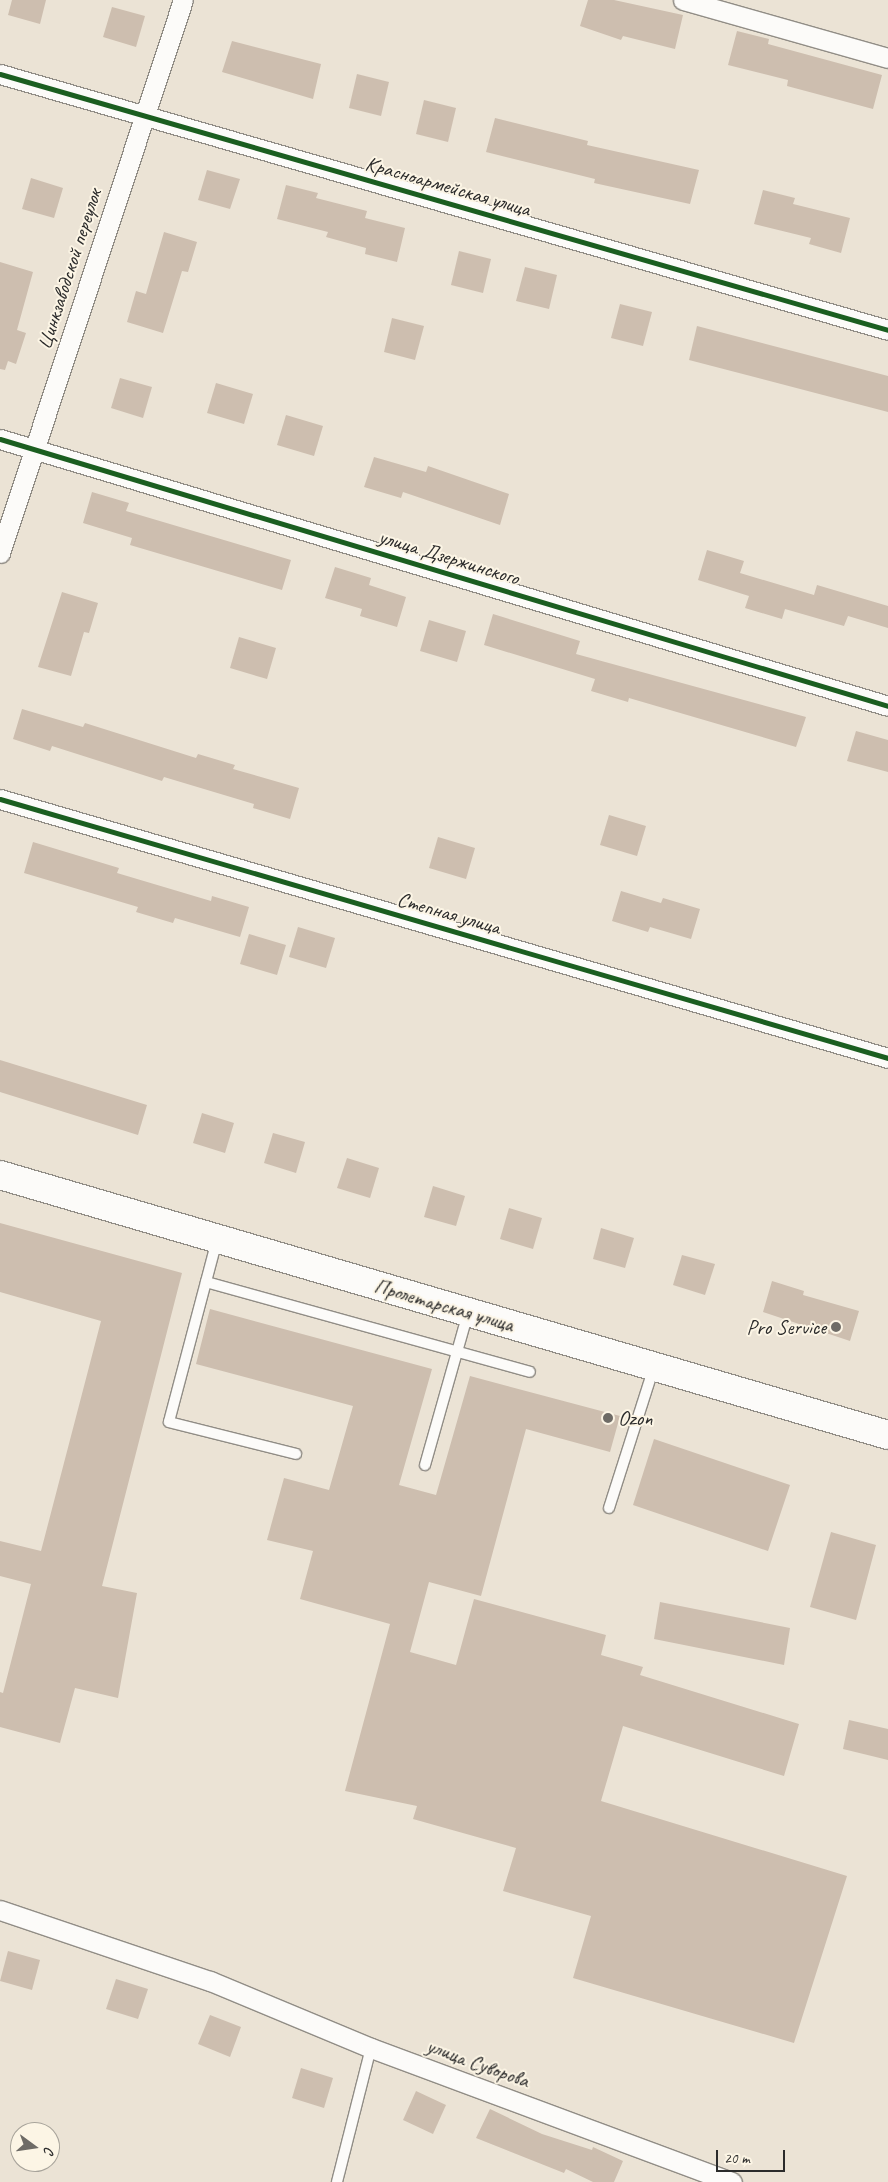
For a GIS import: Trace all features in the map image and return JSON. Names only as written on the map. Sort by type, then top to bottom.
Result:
[{"type":"main road","name":"Пролетарская улица","points":[[0,1175],[888,1435]]},
{"type":"street","name":"Цинкзаводской переулок","points":[[0,552],[183,0]]},
{"type":"street","points":[[683,0],[888,58]]},
{"type":"street","name":"Красноармейская улица","points":[[0,74],[888,330]]},
{"type":"street","name":"улица Дзержинского","points":[[0,438],[888,706]]},
{"type":"street","name":"Степная улица","points":[[0,799],[888,1058]]},
{"type":"street","name":"улица Суворова","points":[[0,1910],[210,1981],[371,2048],[732,2182]]},
{"type":"lane","points":[[217,1239],[169,1422],[296,1454]]},
{"type":"lane","points":[[206,1282],[530,1372]]},
{"type":"lane","points":[[425,1465],[469,1312]]},
{"type":"lane","points":[[609,1508],[654,1366]]},
{"type":"lane","points":[[337,2182],[371,2048]]},
{"type":"building","points":[[12,0],[46,0],[40,24],[8,15]]},
{"type":"building","points":[[588,0],[614,0],[683,15],[675,49],[623,36],[621,40],[580,26]]},
{"type":"building","points":[[112,7],[145,16],[136,47],[103,37]]},
{"type":"building","points":[[737,31],[769,39],[768,44],[882,75],[873,109],[787,86],[788,80],[728,65]]},
{"type":"building","points":[[232,41],[321,64],[313,99],[222,72]]},
{"type":"building","points":[[357,74],[389,82],[381,116],[349,108]]},
{"type":"building","points":[[424,100],[456,108],[448,142],[416,134]]},
{"type":"building","points":[[495,118],[588,141],[587,145],[699,170],[690,204],[594,183],[595,179],[486,152]]},
{"type":"building","points":[[207,170],[240,179],[230,209],[198,200]]},
{"type":"building","points":[[31,178],[63,188],[54,218],[22,209]]},
{"type":"building","points":[[286,185],[318,193],[316,198],[367,211],[365,218],[405,228],[397,262],[365,254],[366,248],[326,237],[328,232],[277,219]]},
{"type":"building","points":[[763,190],[795,198],[793,204],[850,218],[841,253],[809,244],[811,238],[754,224]]},
{"type":"building","points":[[164,232],[197,242],[188,272],[182,271],[163,333],[127,322],[136,291],[146,294]]},
{"type":"building","points":[[459,251],[491,259],[483,293],[451,285]]},
{"type":"building","points":[[0,262],[33,272],[17,330],[26,333],[16,364],[8,361],[5,370],[0,369]]},
{"type":"building","points":[[525,267],[557,275],[549,309],[516,301]]},
{"type":"building","points":[[620,304],[652,312],[643,346],[611,338]]},
{"type":"building","points":[[392,318],[424,326],[415,360],[384,352]]},
{"type":"building","points":[[697,326],[888,376],[888,412],[689,360]]},
{"type":"building","points":[[120,378],[152,387],[143,418],[111,408]]},
{"type":"building","points":[[216,383],[253,394],[244,424],[207,413]]},
{"type":"building","points":[[286,415],[323,426],[314,456],[277,445]]},
{"type":"building","points":[[374,457],[426,472],[428,466],[509,494],[500,525],[403,492],[401,498],[364,487]]},
{"type":"building","points":[[92,492],[129,503],[126,511],[291,560],[282,590],[130,545],[132,538],[83,523]]},
{"type":"building","points":[[707,550],[744,561],[740,573],[814,595],[817,585],[888,606],[888,628],[848,616],[844,626],[785,609],[782,619],[745,608],[749,596],[698,580]]},
{"type":"building","points":[[335,567],[371,578],[369,585],[406,597],[397,627],[360,616],[362,609],[325,598]]},
{"type":"building","points":[[62,592],[98,603],[89,633],[84,632],[71,676],[38,667]]},
{"type":"building","points":[[493,614],[580,641],[576,654],[806,717],[796,747],[629,698],[628,702],[591,691],[595,679],[484,645]]},
{"type":"building","points":[[429,620],[466,631],[457,662],[420,651]]},
{"type":"building","points":[[239,637],[276,648],[267,679],[230,668]]},
{"type":"building","points":[[22,709],[83,727],[85,723],[196,758],[198,754],[235,765],[233,769],[299,788],[290,819],[253,808],[254,804],[164,777],[162,781],[52,746],[50,751],[13,739]]},
{"type":"building","points":[[856,731],[888,740],[888,772],[847,761]]},
{"type":"building","points":[[609,815],[646,826],[637,856],[600,845]]},
{"type":"building","points":[[438,837],[475,848],[466,879],[429,868]]},
{"type":"building","points":[[33,842],[119,868],[117,873],[211,901],[212,896],[249,907],[240,937],[175,918],[173,923],[136,912],[138,907],[24,873]]},
{"type":"building","points":[[621,891],[661,903],[663,898],[700,909],[691,939],[650,927],[648,932],[612,921]]},
{"type":"building","points":[[298,927],[335,938],[326,968],[289,957]]},
{"type":"building","points":[[249,934],[286,945],[277,975],[240,964]]},
{"type":"building","points":[[0,1060],[147,1105],[138,1135],[0,1092]]},
{"type":"building","points":[[202,1113],[234,1123],[225,1153],[193,1143]]},
{"type":"building","points":[[273,1133],[305,1142],[296,1173],[264,1163]]},
{"type":"building","points":[[347,1158],[379,1168],[370,1198],[337,1188]]},
{"type":"building","points":[[433,1186],[465,1196],[456,1226],[424,1217]]},
{"type":"building","points":[[509,1208],[542,1218],[533,1249],[500,1239]]},
{"type":"building","points":[[0,1223],[182,1273],[102,1586],[137,1593],[118,1698],[75,1688],[60,1743],[0,1727],[0,1692],[3,1693],[31,1584],[0,1576],[0,1541],[41,1551],[101,1321],[0,1292]]},
{"type":"building","points":[[601,1228],[634,1238],[625,1268],[593,1259]]},
{"type":"building","points":[[682,1255],[715,1264],[705,1295],[673,1285]]},
{"type":"building","points":[[772,1281],[804,1291],[803,1295],[859,1311],[850,1341],[763,1312]]},
{"type":"building","points":[[210,1309],[432,1369],[399,1485],[436,1495],[470,1376],[620,1416],[610,1452],[526,1429],[481,1596],[429,1582],[410,1652],[456,1665],[474,1599],[606,1635],[601,1655],[643,1667],[640,1675],[799,1724],[784,1776],[623,1726],[601,1801],[847,1876],[794,2043],[573,1978],[591,1916],[503,1891],[516,1848],[413,1819],[417,1806],[345,1791],[390,1624],[300,1599],[313,1551],[267,1540],[284,1478],[329,1490],[353,1406],[196,1364]]},
{"type":"building","points":[[654,1439],[790,1485],[768,1551],[633,1505]]},
{"type":"building","points":[[831,1532],[876,1545],[856,1620],[810,1607]]},
{"type":"building","points":[[660,1602],[790,1628],[784,1665],[654,1639]]},
{"type":"building","points":[[849,1720],[888,1729],[888,1760],[843,1749]]},
{"type":"building","points":[[8,1951],[40,1960],[32,1990],[0,1981]]},
{"type":"building","points":[[116,1979],[148,1989],[138,2019],[106,2009]]},
{"type":"building","points":[[210,2015],[241,2027],[230,2057],[198,2044]]},
{"type":"building","points":[[301,2068],[333,2078],[324,2108],[292,2098]]},
{"type":"building","points":[[416,2091],[446,2105],[433,2134],[403,2120]]},
{"type":"building","points":[[490,2109],[542,2134],[592,2150],[593,2147],[623,2161],[614,2182],[593,2182],[566,2169],[564,2173],[476,2138]]},
{"type":"cycle path","points":[[0,74],[888,330]]},
{"type":"cycle path","points":[[0,439],[888,706]]},
{"type":"cycle path","points":[[0,799],[888,1058]]},
{"type":"place","name":"Pro Service","points":[[836,1327]]},
{"type":"place","name":"Ozon","points":[[608,1418]]}]
